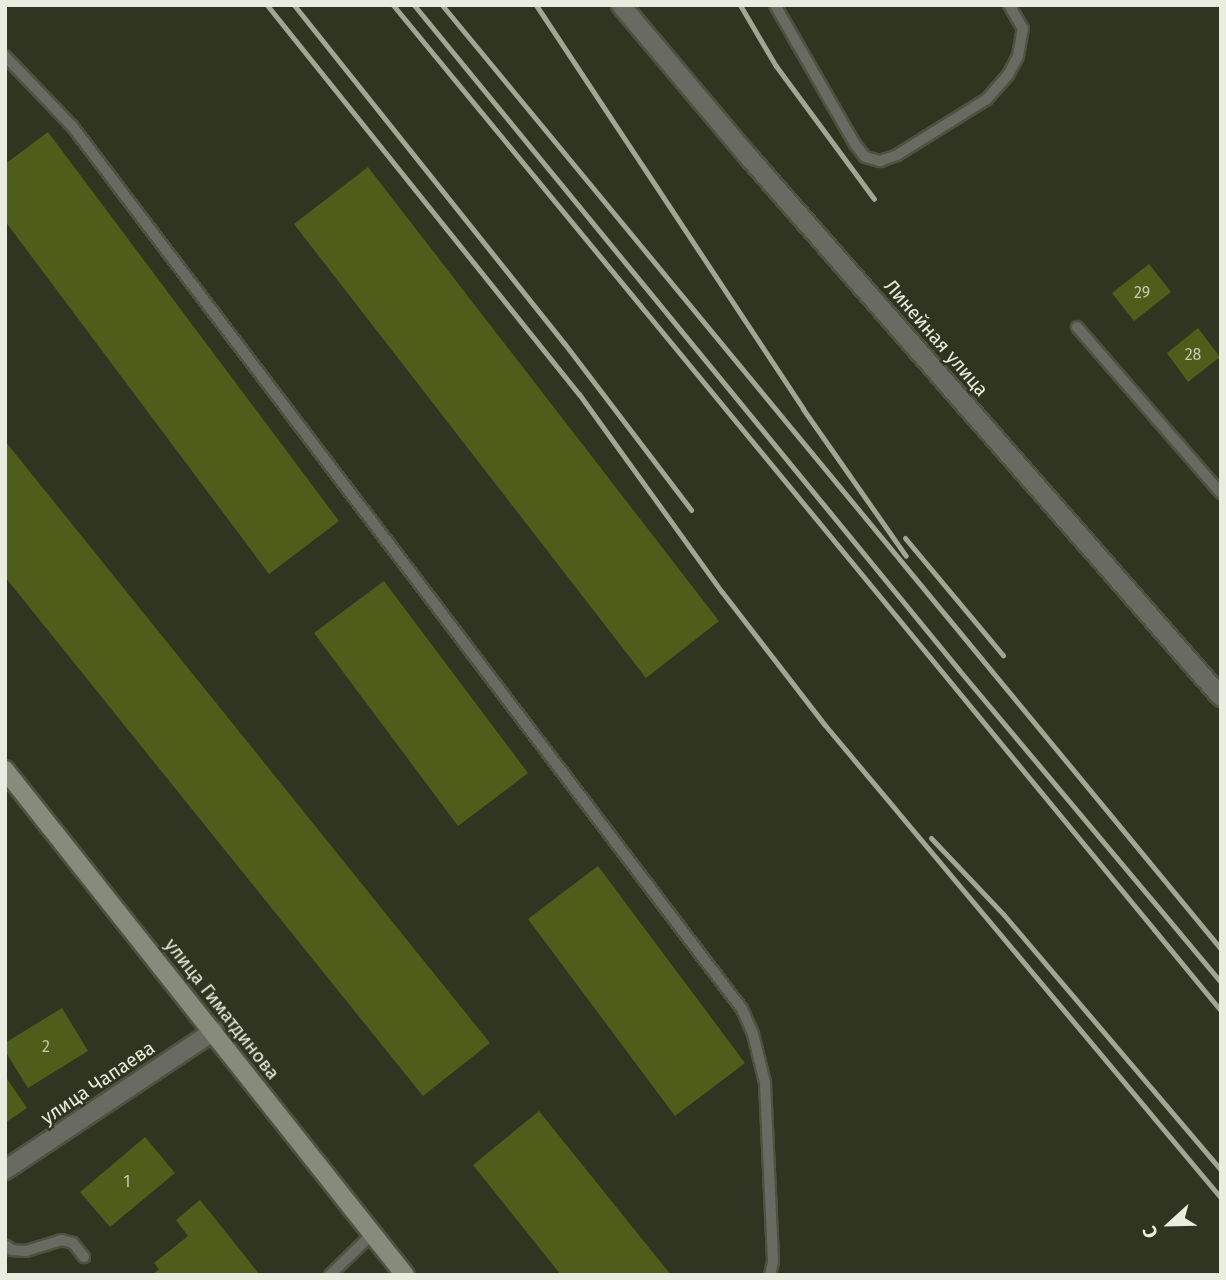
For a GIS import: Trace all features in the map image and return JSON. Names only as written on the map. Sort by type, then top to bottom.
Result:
[{"type":"main road","name":"улица Гиматдинова","points":[[5,770],[405,1275]]},
{"type":"street","name":"Линейная улица","points":[[621,5],[729,134],[1221,697]]},
{"type":"street","name":"улица Чапаева","points":[[5,1170],[214,1031]]},
{"type":"lane","points":[[775,5],[855,144],[865,157],[880,161],[897,155],[987,99],[1008,75],[1018,56],[1023,29],[1009,5]]},
{"type":"lane","points":[[5,56],[72,126],[742,1009],[753,1034],[765,1083],[773,1262],[770,1275]]},
{"type":"lane","points":[[1077,327],[1221,493]]},
{"type":"lane","points":[[330,1275],[372,1234]]},
{"type":"lane","points":[[5,1245],[12,1250],[26,1251],[62,1240],[73,1242],[85,1257]]},
{"type":"building","points":[[48,132],[339,521],[269,574],[5,221],[5,164]]},
{"type":"building","points":[[368,167],[719,621],[646,678],[294,224]]},
{"type":"building","points":[[1149,264],[1171,292],[1134,321],[1112,293]]},
{"type":"building","points":[[1198,328],[1220,357],[1188,382],[1167,353]]},
{"type":"building","points":[[5,441],[490,1043],[423,1096],[5,577]]},
{"type":"building","points":[[384,581],[528,773],[458,826],[314,633]]},
{"type":"building","points":[[598,866],[745,1063],[675,1116],[528,919]]},
{"type":"building","points":[[62,1008],[88,1051],[28,1088],[5,1051],[5,1043]]},
{"type":"building","points":[[5,1076],[27,1108],[5,1123]]},
{"type":"building","points":[[539,1111],[671,1275],[561,1275],[473,1165]]},
{"type":"building","points":[[145,1137],[175,1173],[110,1227],[80,1192]]},
{"type":"building","points":[[200,1200],[260,1275],[152,1275],[159,1269],[154,1263],[188,1236],[176,1220]]},
{"type":"railway","points":[[267,5],[579,394],[722,592],[824,724],[1221,1198]]},
{"type":"railway","points":[[294,5],[564,343],[691,510]]},
{"type":"railway","points":[[393,5],[1221,1011]]},
{"type":"railway","points":[[414,5],[959,670],[1221,982]]},
{"type":"railway","points":[[442,5],[1221,949]]},
{"type":"railway","points":[[536,5],[803,409],[906,556]]},
{"type":"railway","points":[[740,5],[776,66],[874,199]]},
{"type":"railway","points":[[905,538],[1003,655]]},
{"type":"railway","points":[[931,838],[1004,915],[1221,1170]]}]
